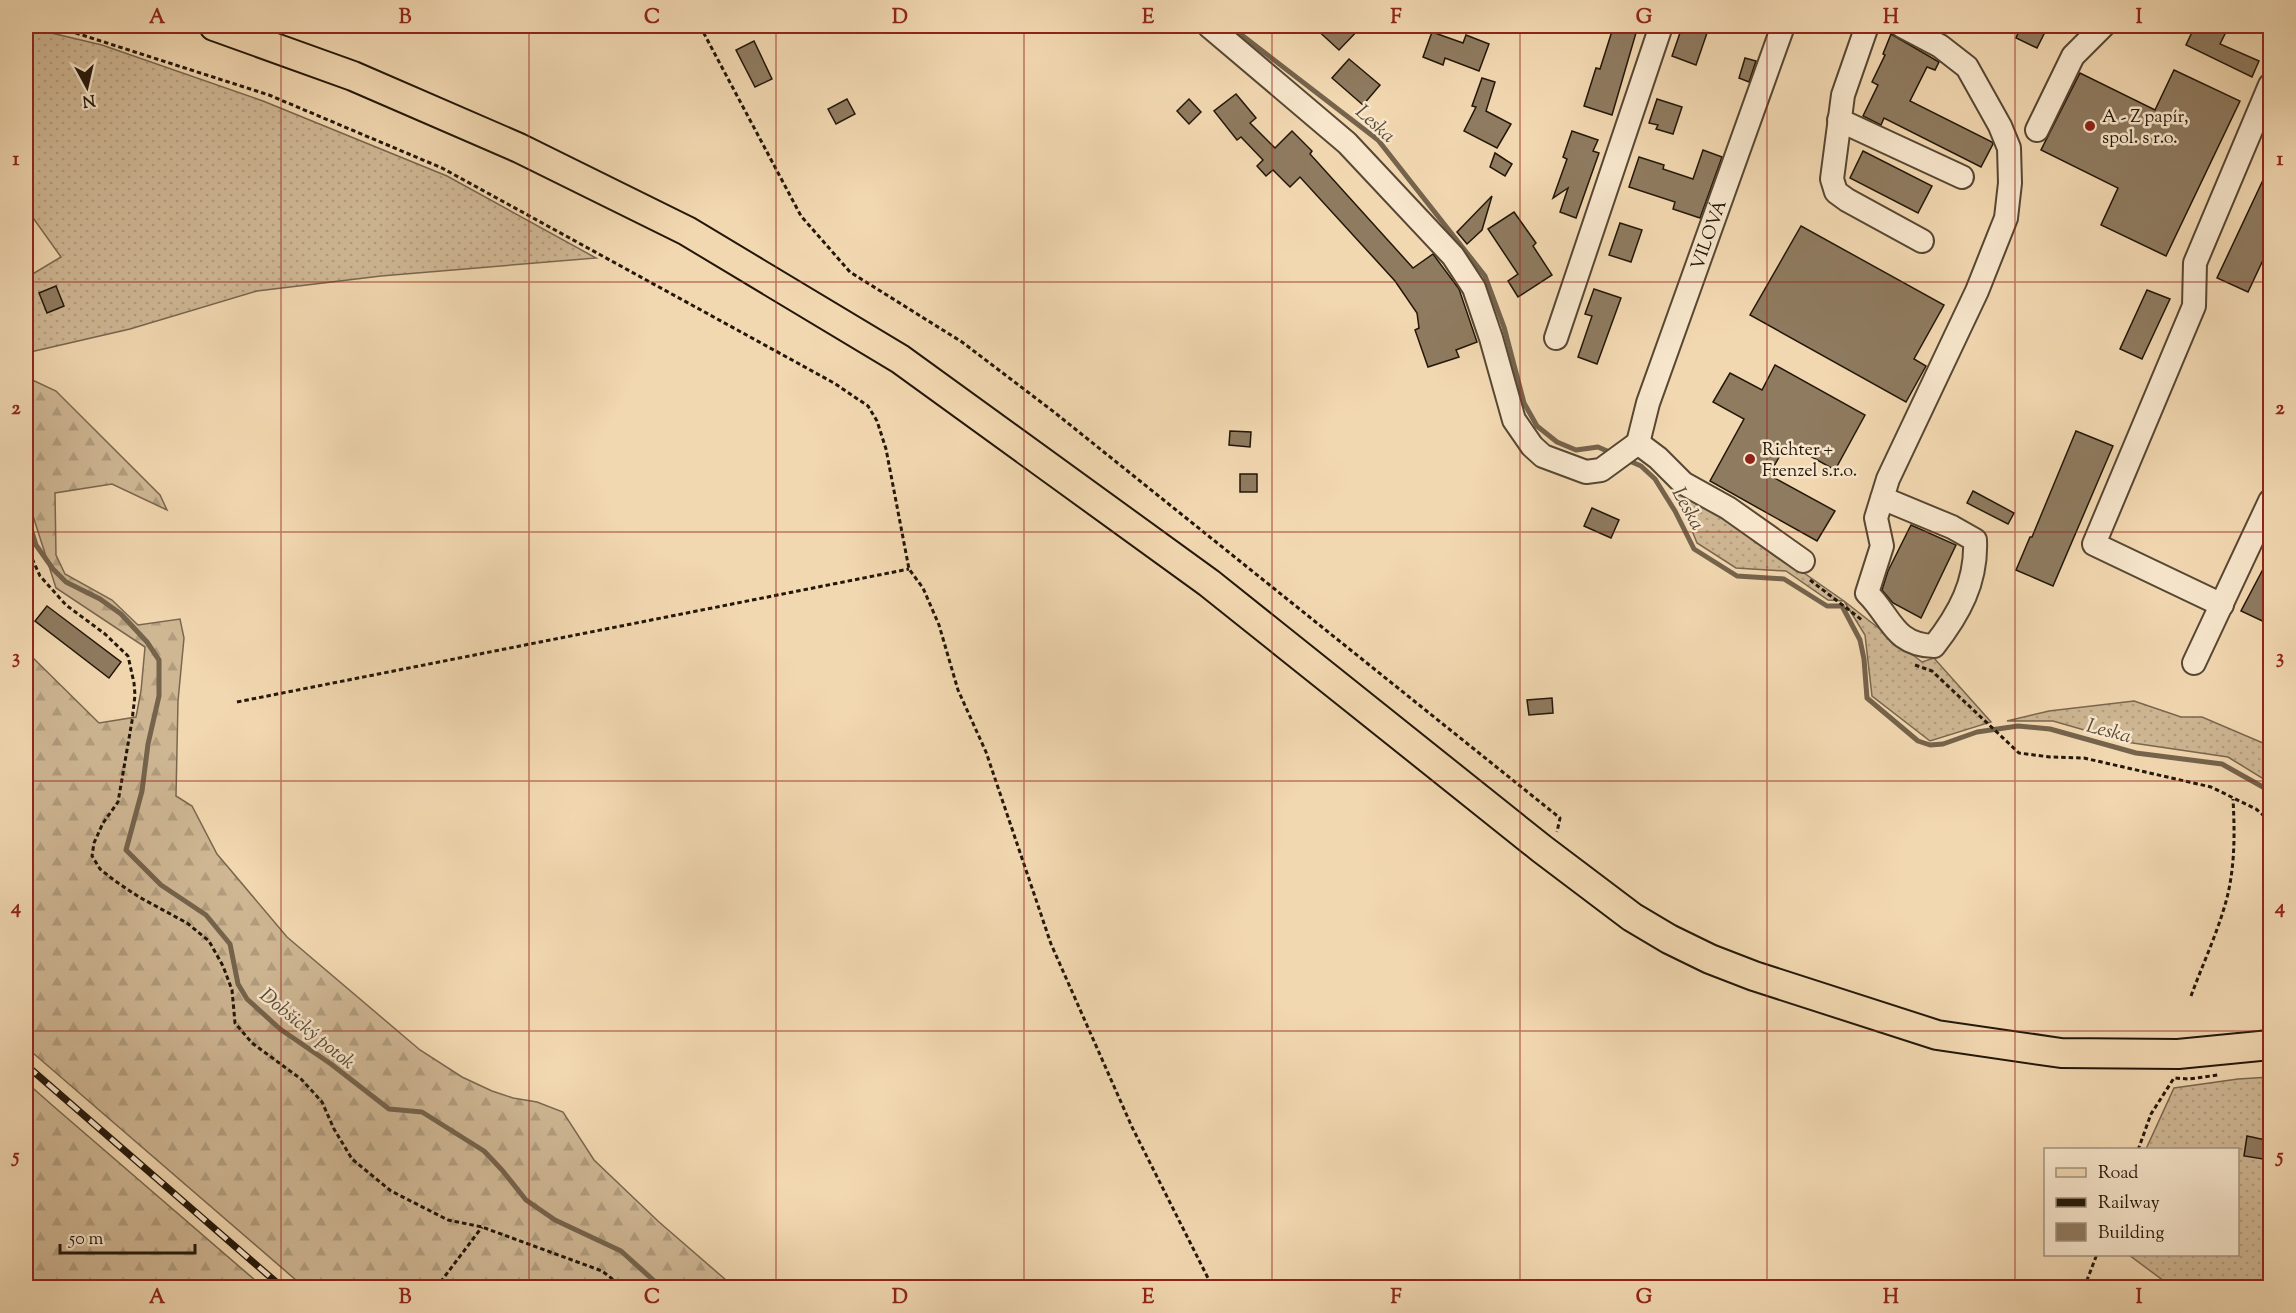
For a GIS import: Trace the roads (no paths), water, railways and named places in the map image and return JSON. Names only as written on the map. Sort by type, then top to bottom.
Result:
[{"type":"main road","points":[[214,26],[353,76],[519,148],[687,231],[900,359],[1209,583],[1542,849],[1632,917],[1669,939],[1710,959],[1754,976],[1937,1035],[2061,1053],[2178,1054],[2271,1045]]},
{"type":"street","points":[[1209,26],[1347,143],[1453,256],[1474,288],[1514,420],[1532,446],[1543,456],[1586,472],[1601,470],[1634,446],[1658,458],[1683,483],[1728,508],[1803,561]]},
{"type":"street","points":[[1556,338],[1661,26]]},
{"type":"street","name":"VILOVÁ","points":[[1634,446],[1784,26]]},
{"type":"street","points":[[1867,26],[1843,95],[1832,179],[1836,192],[1922,241]]},
{"type":"street","points":[[1882,498],[1952,527],[1975,540],[1974,573],[1965,600],[1934,646],[1921,646],[1900,635],[1886,619],[1877,602],[1867,593],[1882,546],[1876,518],[1882,498],[1888,479],[1977,291],[2006,218],[2010,183],[2009,148],[2000,126],[1967,67],[1940,46],[1902,26]]},
{"type":"street","points":[[2037,130],[2073,56],[2103,26]]},
{"type":"street","points":[[2222,605],[2094,544],[2194,306],[2194,263],[2271,86]]},
{"type":"street","points":[[1839,120],[1962,177]]},
{"type":"street","points":[[2194,663],[2271,501]]},
{"type":"waterway","name":"Leska","points":[[1230,26],[1378,140],[1485,276],[1504,327],[1524,403],[1537,426],[1557,442],[1576,450],[1598,447],[1614,454]]},
{"type":"waterway","name":"Leska","points":[[1625,459],[1641,466],[1655,479],[1675,511],[1694,549],[1737,576],[1784,579],[1827,606],[1842,606],[1860,640],[1867,698],[1918,741],[1930,745],[1943,744],[1977,732],[2018,726],[2050,729],[2136,753],[2222,764],[2270,791]]},
{"type":"waterway","name":"Dobšický potok","points":[[26,513],[36,545],[53,569],[66,582],[100,599],[121,614],[147,642],[159,660],[159,696],[148,744],[142,791],[126,850],[161,885],[206,915],[230,944],[238,984],[247,999],[280,1029],[331,1064],[389,1109],[422,1112],[484,1151],[526,1200],[555,1220],[621,1251],[662,1288]]},
{"type":"railway","points":[[26,1065],[283,1288]]},
{"type":"place","name":"A - Z papír, spol. s r.o.","points":[[2090,126]]},
{"type":"place","name":"Richter + Frenzel s.r.o.","points":[[1750,459]]}]
